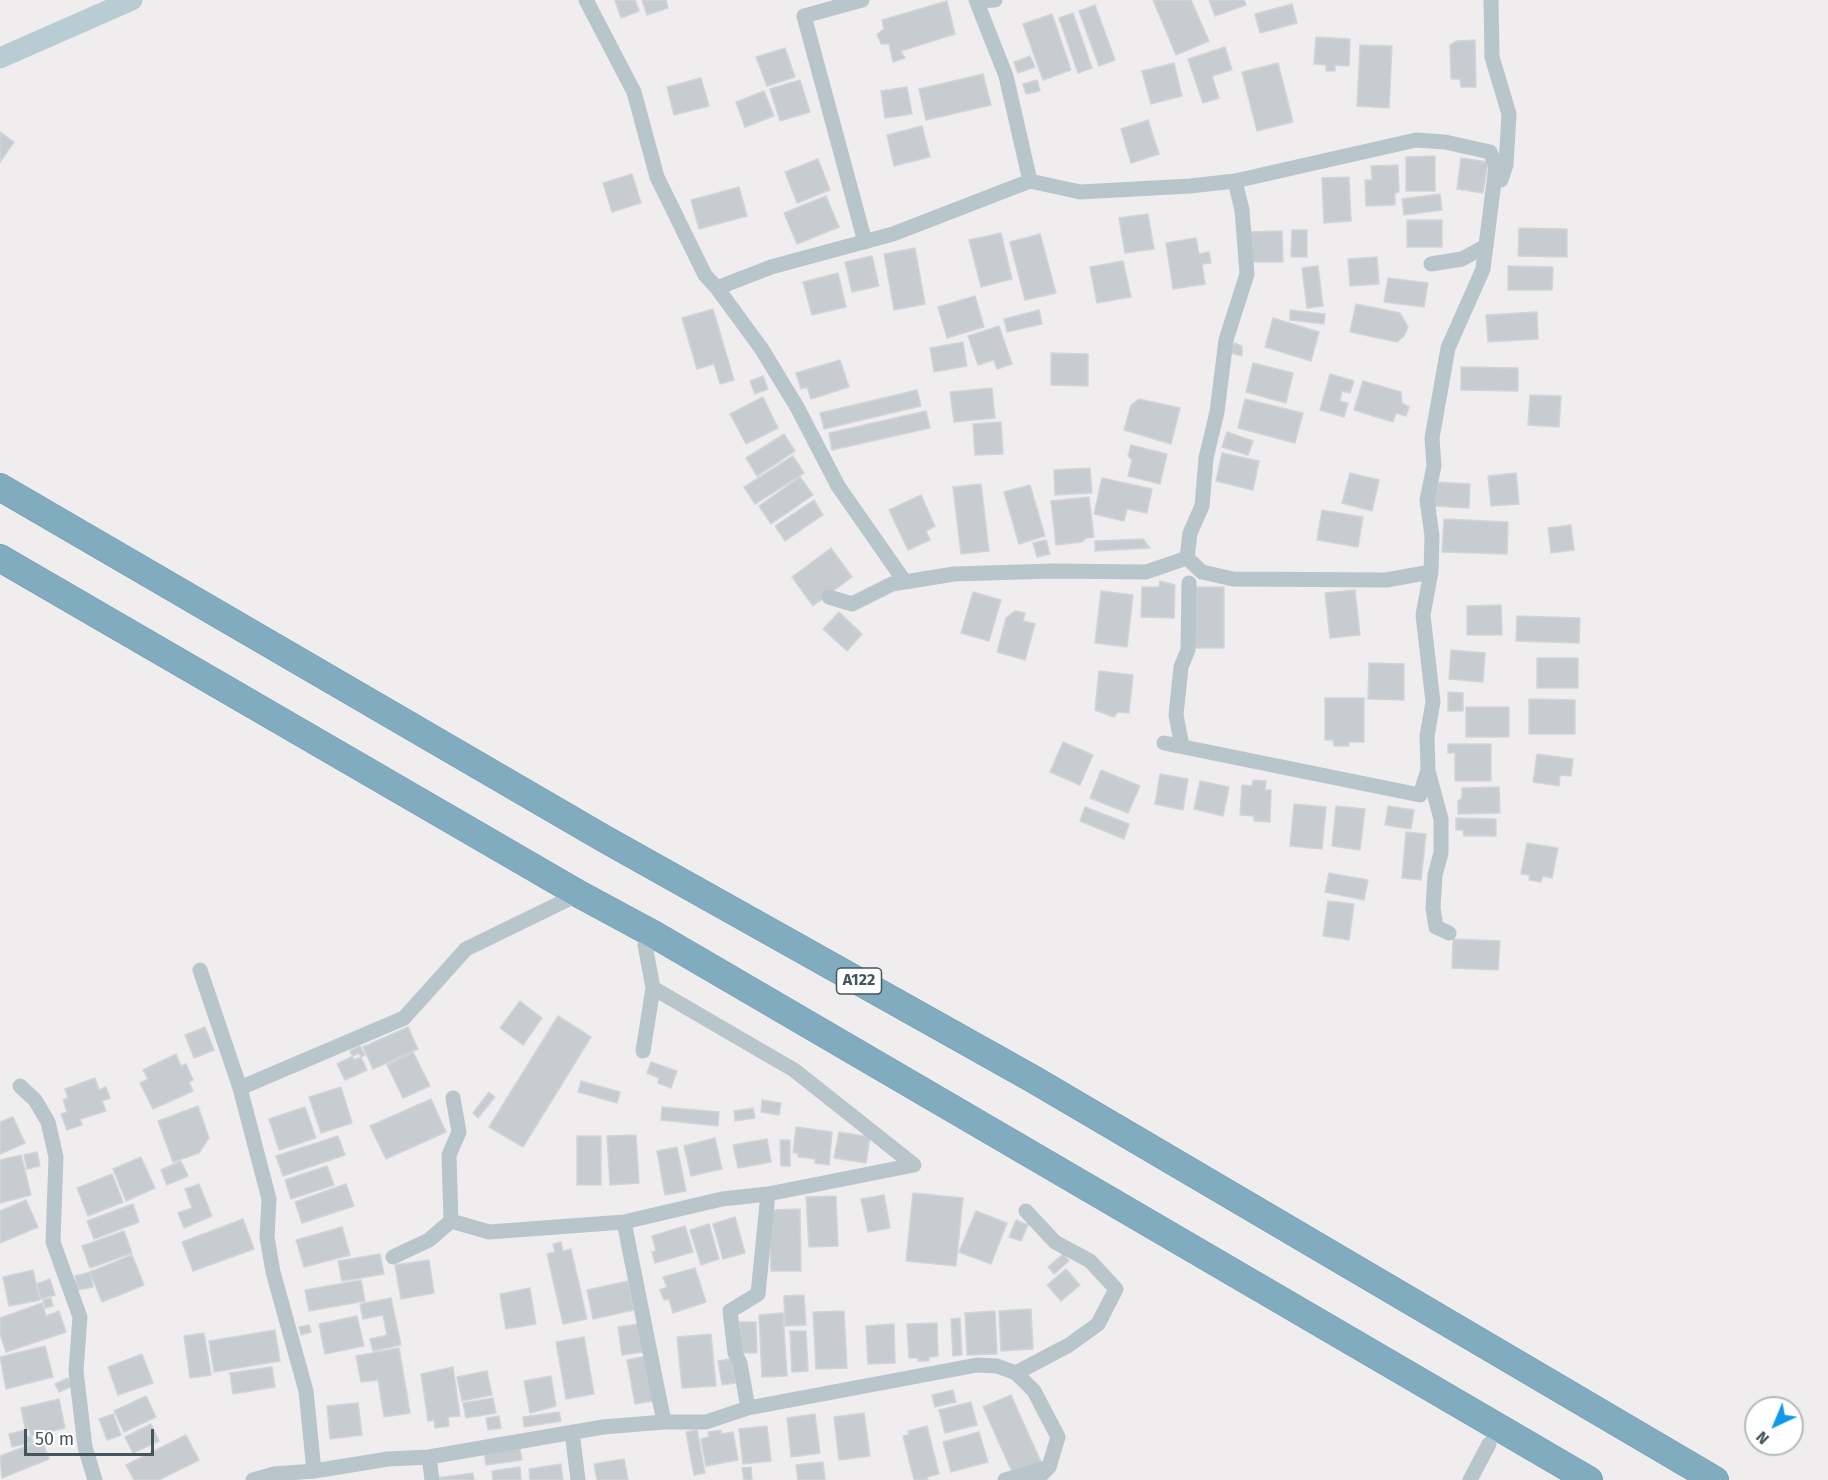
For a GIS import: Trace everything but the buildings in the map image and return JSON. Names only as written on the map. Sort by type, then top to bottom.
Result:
[{"type":"highway","name":"A122","points":[[0,487],[603,838],[1033,1079],[1715,1480]]},
{"type":"highway","points":[[0,558],[579,894],[655,935],[1589,1480]]},
{"type":"street","points":[[0,58],[132,0]]},
{"type":"street","points":[[586,0],[634,92],[657,177],[705,275],[761,348],[797,408],[838,486],[905,582]]},
{"type":"street","points":[[862,0],[804,16],[865,242]]},
{"type":"street","points":[[995,0],[977,1],[1005,76],[1030,181]]},
{"type":"street","points":[[1491,0],[1492,57],[1509,114],[1506,165],[1492,206]]},
{"type":"street","points":[[717,288],[771,267],[893,234],[1030,181],[1080,192],[1124,192],[1235,181],[1416,140],[1445,142],[1490,152],[1496,165],[1483,269],[1448,348],[1432,438],[1434,466],[1427,500],[1432,536],[1431,572],[1423,615],[1433,702],[1427,736],[1428,770],[1441,819],[1442,853],[1434,875],[1433,908],[1436,927],[1449,933]]},
{"type":"street","points":[[1187,558],[1190,533],[1202,506],[1206,459],[1217,412],[1226,340],[1246,274],[1242,210],[1235,181]]},
{"type":"street","points":[[1431,264],[1462,259],[1486,246]]},
{"type":"street","points":[[1187,558],[1202,572],[1233,579],[1386,580],[1431,572]]},
{"type":"street","points":[[829,597],[852,604],[892,584],[954,574],[1053,571],[1146,572],[1187,558]]},
{"type":"street","points":[[1182,746],[1176,715],[1181,667],[1188,650],[1189,583]]},
{"type":"street","points":[[1164,743],[1420,795],[1428,770]]},
{"type":"street","points":[[240,1088],[404,1018],[466,949],[579,894]]},
{"type":"street","points":[[643,1051],[653,988],[645,945],[655,935]]},
{"type":"street","points":[[200,970],[240,1088],[269,1199],[267,1238],[281,1304],[306,1391],[314,1471]]},
{"type":"street","points":[[451,1221],[489,1232],[624,1222],[722,1199],[768,1194],[914,1165],[794,1070],[653,988]]},
{"type":"street","points":[[20,1086],[35,1100],[48,1122],[56,1157],[53,1242],[80,1317],[76,1371],[85,1447],[95,1480]]},
{"type":"street","points":[[451,1221],[449,1155],[459,1132],[453,1098]]},
{"type":"street","points":[[748,1408],[740,1363],[735,1353],[730,1311],[758,1294],[768,1194]]},
{"type":"street","points":[[1016,1373],[1069,1345],[1098,1324],[1116,1289],[1090,1261],[1055,1242],[1026,1211]]},
{"type":"street","points":[[393,1257],[429,1239],[451,1221]]},
{"type":"street","points":[[624,1222],[664,1422]]},
{"type":"street","points":[[253,1480],[388,1459],[429,1457],[572,1431],[664,1422],[706,1422],[748,1408],[976,1365],[997,1366],[1016,1373],[1034,1391],[1059,1437],[1049,1467],[1036,1480]]},
{"type":"street","points":[[572,1431],[578,1480]]},
{"type":"street","points":[[1470,1480],[1489,1444]]},
{"type":"street","points":[[429,1457],[432,1480]]},
{"type":"street","points":[[1005,1480],[1049,1467]]}]
